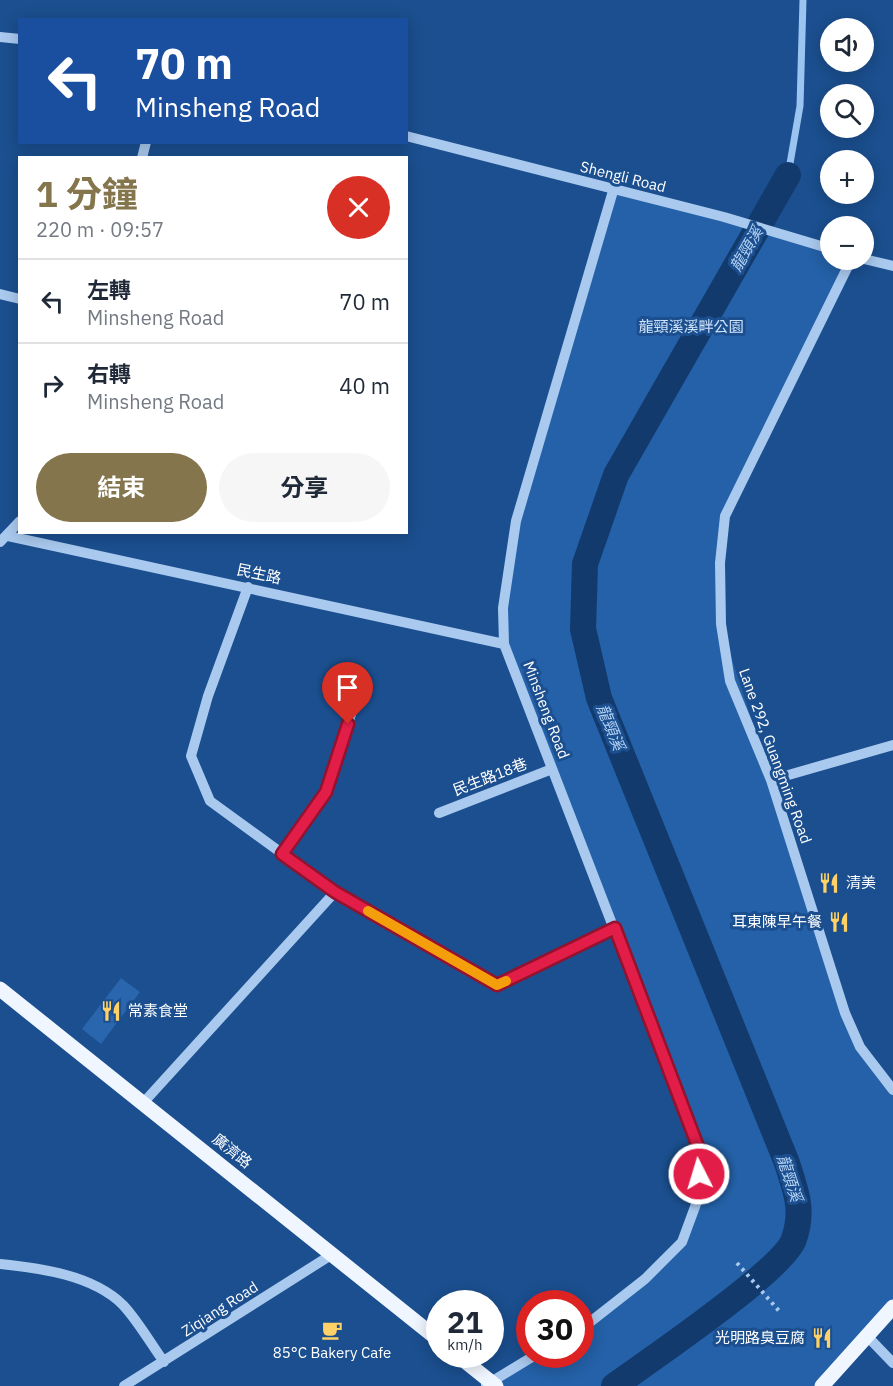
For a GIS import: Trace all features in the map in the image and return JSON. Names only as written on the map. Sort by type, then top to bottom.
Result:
[{"type":"main road","name":"廣濟路","points":[[0,989],[426,1330]]},
{"type":"main road","points":[[822,1386],[893,1307]]},
{"type":"main road","points":[[472,1368],[490,1384]]},
{"type":"street","points":[[0,37],[18,39]]},
{"type":"street","name":"Shengli Road","points":[[408,137],[724,218],[820,246]]},
{"type":"street","name":"Minsheng Road","points":[[594,1319],[645,1279],[682,1242],[699,1196],[700,1152],[504,644],[503,608],[516,521],[613,191]]},
{"type":"street","points":[[874,261],[893,266]]},
{"type":"street","name":"Lane 292, Guangming Road","points":[[846,270],[725,516],[720,563],[721,624],[730,681],[771,780],[845,1013],[860,1047],[893,1090]]},
{"type":"street","points":[[0,294],[18,298]]},
{"type":"street","points":[[4,539],[18,523]]},
{"type":"street","name":"民生路","points":[[4,539],[248,587],[504,644]]},
{"type":"street","points":[[248,587],[208,696],[191,756],[210,801],[335,892],[497,985],[615,928]]},
{"type":"street","points":[[282,854],[326,792],[355,702]]},
{"type":"street","points":[[771,780],[893,745]]},
{"type":"street","name":"民生路18巷","points":[[438,813],[552,769]]},
{"type":"street","points":[[144,1102],[335,892]]},
{"type":"street","name":"Ziqiang Road","points":[[124,1386],[332,1255]]},
{"type":"street","points":[[0,1264],[24,1266],[90,1282],[122,1305],[164,1362]]},
{"type":"street","points":[[868,1337],[893,1364]]},
{"type":"street","points":[[490,1384],[516,1367]]},
{"type":"path","points":[[737,1263],[780,1312]]},
{"type":"green space","name":"龍頸溪溪畔公園","points":[[613,191],[820,246],[820,270],[846,270],[725,516],[721,624],[845,1013],[893,1090],[893,1307],[823,1386],[485,1386],[516,1368],[594,1368],[594,1319],[682,1242],[699,1196],[700,1152],[504,644],[516,521]]},
{"type":"building","name":"常素食堂","points":[[121,978],[140,992],[101,1044],[82,1029]]},
{"type":"waterway","name":"龍頸溪","points":[[788,175],[800,106],[803,0]]},
{"type":"waterway","name":"龍頸溪","points":[[614,1386],[713,1315],[766,1272],[785,1253],[794,1239],[797,1228],[798,1201],[787,1163],[599,698],[583,629],[585,564],[616,475],[788,175]]},
{"type":"slow traffic","points":[[368,911],[497,985],[506,981]]},
{"type":"place","name":"清美","points":[[829,883]]},
{"type":"place","name":"耳東陳早午餐","points":[[839,922]]},
{"type":"place","name":"常素食堂","points":[[111,1011]]},
{"type":"place","name":"85°C Bakery Cafe","points":[[332,1330]]},
{"type":"place","name":"光明路臭豆腐","points":[[822,1338]]},
{"type":"route","points":[[348,724],[326,792],[282,854],[335,892],[497,985],[615,928],[700,1152],[699,1174]]}]
